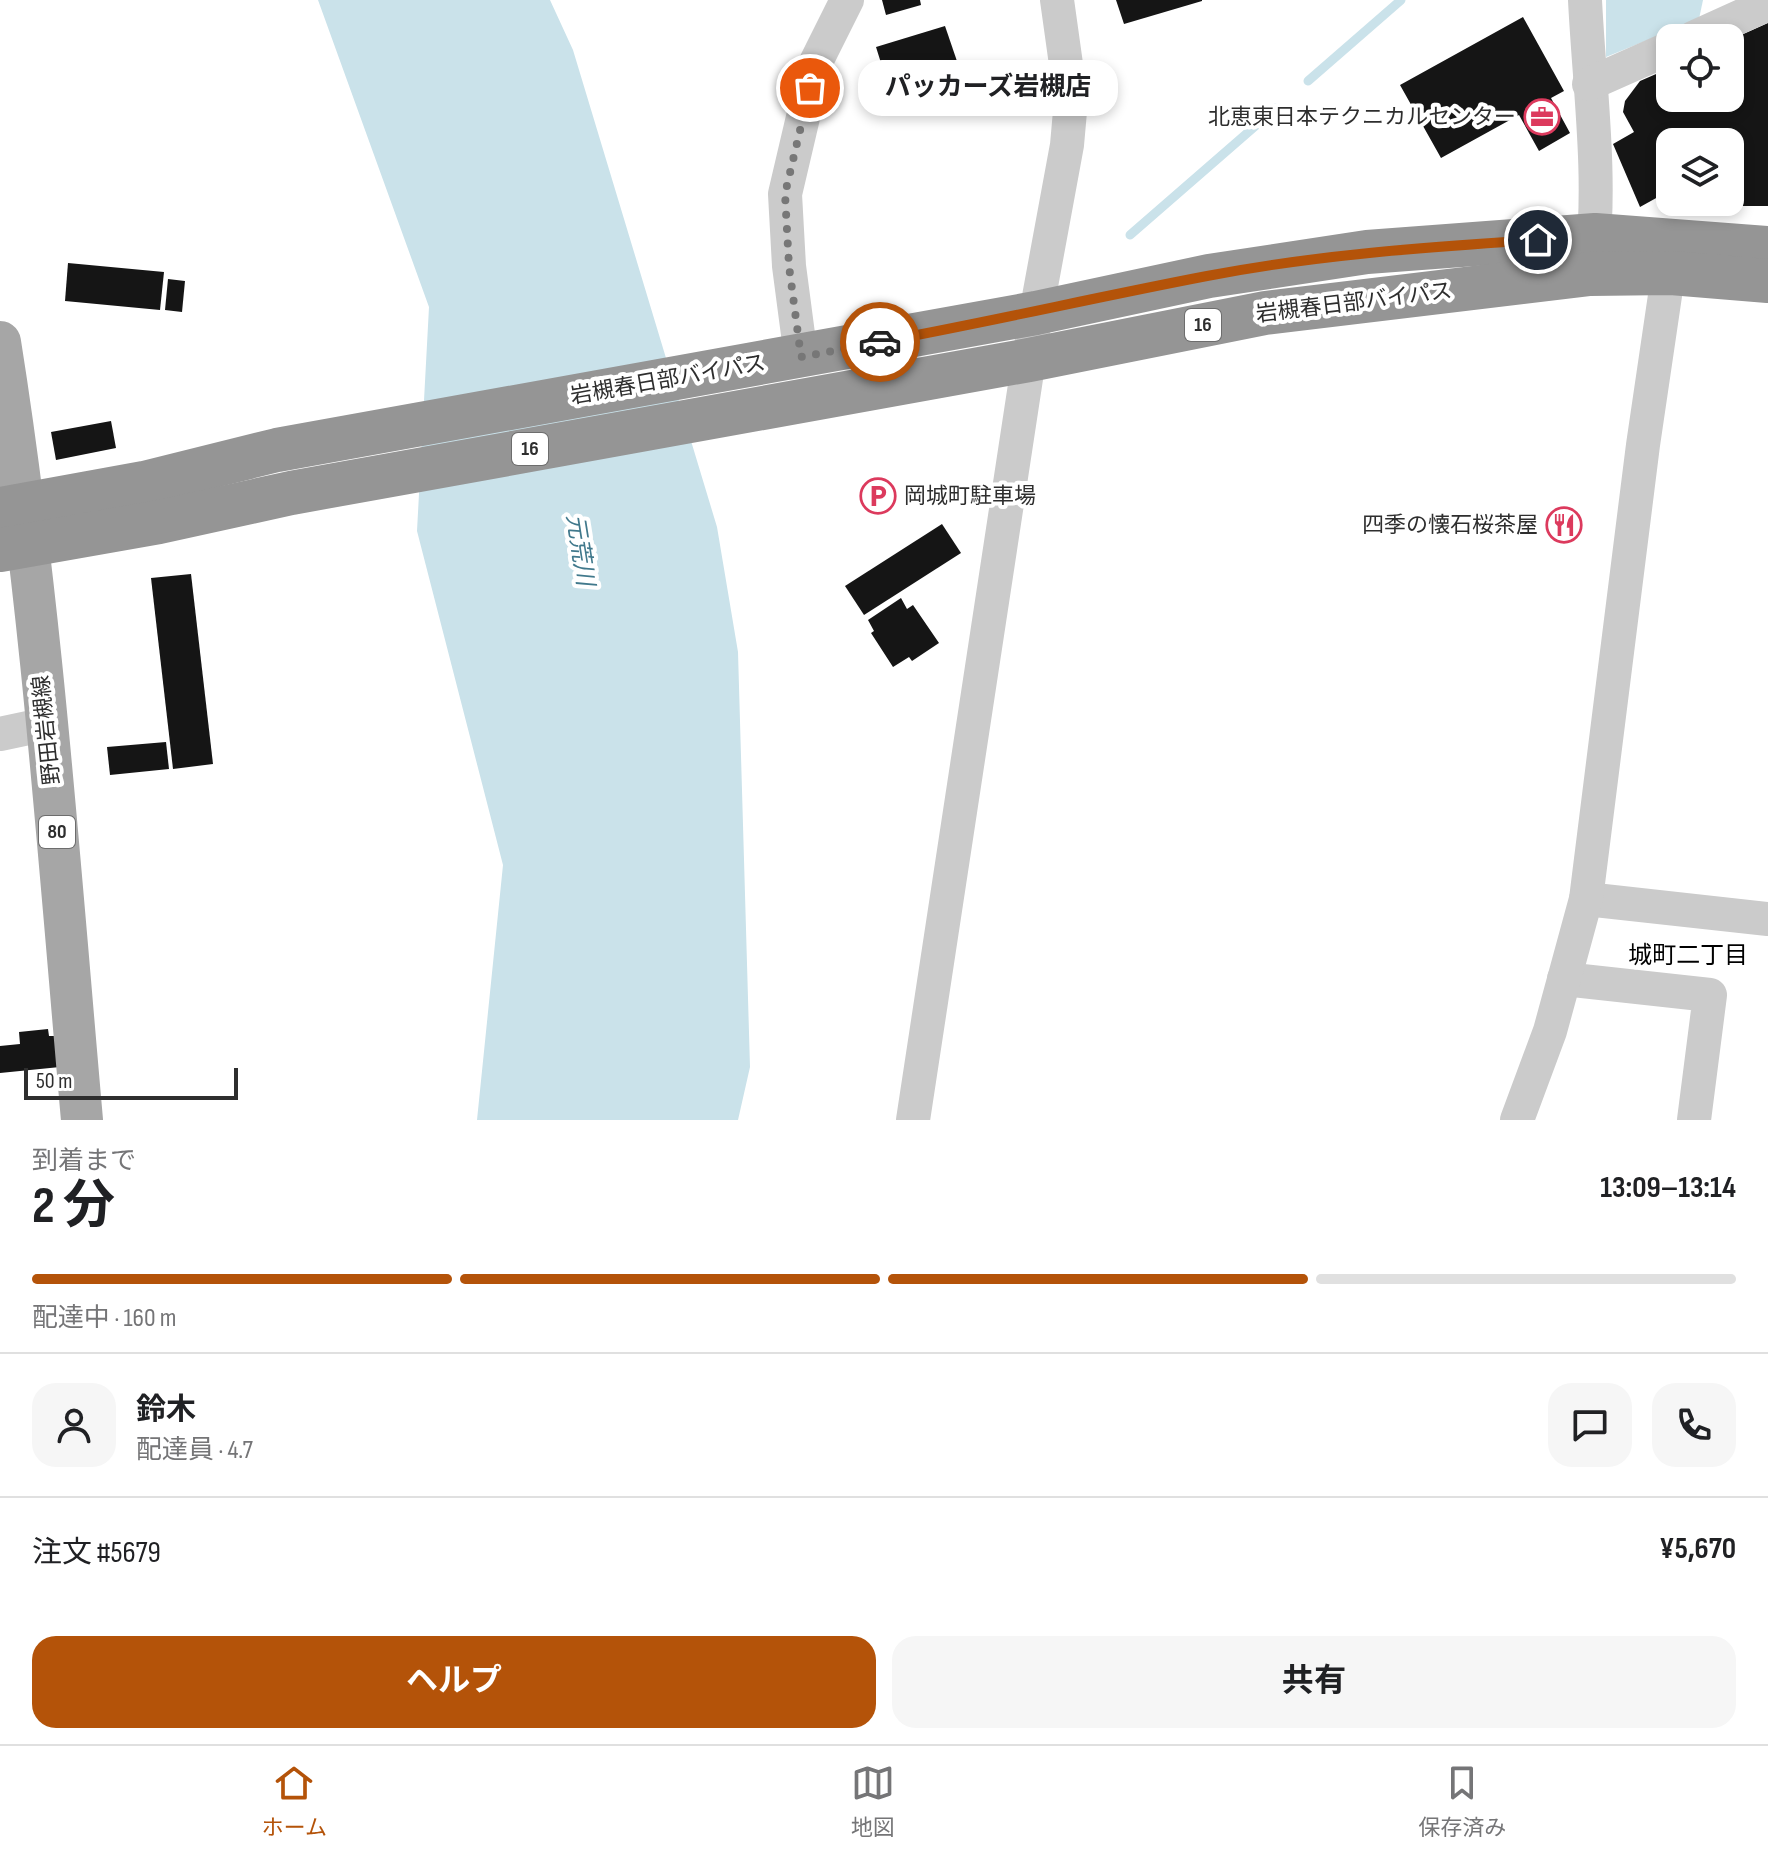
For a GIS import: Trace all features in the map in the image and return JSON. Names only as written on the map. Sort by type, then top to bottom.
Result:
[{"type":"highway","name":"岩槻春日部バイパス","points":[[12,528],[144,483],[277,450],[801,357],[1036,313],[1209,276],[1353,254],[1672,256],[1768,248]]},
{"type":"highway","name":"岩槻春日部バイパス","points":[[12,528],[159,522],[291,493],[1592,255]]},
{"type":"highway","name":"岩槻春日部バイパス","points":[[1672,256],[1768,281]]},
{"type":"main road","name":"野田岩槻線","points":[[0,342],[12,528],[47,724],[82,1120]]},
{"type":"street","points":[[801,357],[789,266],[785,194],[816,62],[847,0]]},
{"type":"street","points":[[913,1120],[1036,313],[1067,145],[1071,100],[1057,0]]},
{"type":"street","points":[[1585,0],[1592,255]]},
{"type":"street","points":[[1724,24],[1768,4]]},
{"type":"street","points":[[1589,84],[1656,54]]},
{"type":"street","points":[[1517,1120],[1550,1031],[1586,899],[1643,445],[1672,256]]},
{"type":"street","points":[[0,734],[47,724]]},
{"type":"street","points":[[1586,899],[1768,919]]},
{"type":"street","points":[[1564,979],[1710,995],[1694,1120]]},
{"type":"water","name":"元荒川","points":[[318,0],[550,0],[573,50],[717,527],[738,652],[750,1067],[738,1120],[477,1120],[503,865],[417,531],[429,307]]},
{"type":"water","points":[[1606,0],[1703,0],[1699,19],[1687,24],[1656,24],[1656,37],[1606,57]]},
{"type":"building","points":[[882,0],[920,0],[921,5],[886,15]]},
{"type":"building","points":[[1116,0],[1202,0],[1202,1],[1124,24]]},
{"type":"building","points":[[1523,17],[1564,91],[1551,98],[1570,133],[1539,151],[1519,115],[1441,158],[1400,85]]},
{"type":"building","points":[[1768,23],[1768,206],[1744,206],[1744,128],[1656,128],[1656,198],[1640,207],[1613,144],[1634,132],[1623,112],[1625,101],[1640,81],[1656,74],[1656,112],[1744,112],[1744,34]]},
{"type":"building","points":[[945,26],[960,70],[890,92],[876,47]]},
{"type":"building","points":[[68,263],[164,272],[160,310],[65,301]]},
{"type":"building","points":[[168,279],[185,281],[182,312],[165,310]]},
{"type":"building","points":[[111,421],[116,448],[56,460],[51,432]]},
{"type":"building","points":[[942,524],[961,553],[864,615],[845,586]]},
{"type":"building","points":[[191,574],[213,764],[173,769],[151,578]]},
{"type":"building","points":[[901,598],[907,609],[913,605],[939,643],[912,661],[909,657],[893,667],[871,633],[874,631],[868,620]]},
{"type":"building","points":[[166,742],[169,769],[110,775],[107,747]]},
{"type":"building","points":[[48,1029],[49,1036],[56,1036],[60,1067],[0,1073],[0,1046],[20,1044],[19,1032]]},
{"type":"waterway","points":[[1308,81],[1401,0]]},
{"type":"waterway","points":[[1130,235],[1276,108]]},
{"type":"way so far","points":[[810,88],[785,194],[789,266],[801,357],[880,342]]},
{"type":"place","name":"パッカーズ岩槻店","points":[[810,88]]},
{"type":"place","name":"北恵東日本テクニカルセンター","points":[[1542,117]]},
{"type":"place","name":"岡城町駐車場","points":[[878,496]]},
{"type":"place","name":"四季の懐石桜茶屋","points":[[1564,525]]},
{"type":"district","name":"城町二丁目","points":[[1688,955]]},
{"type":"route","points":[[880,342],[1209,276],[1367,252],[1538,240]]}]
